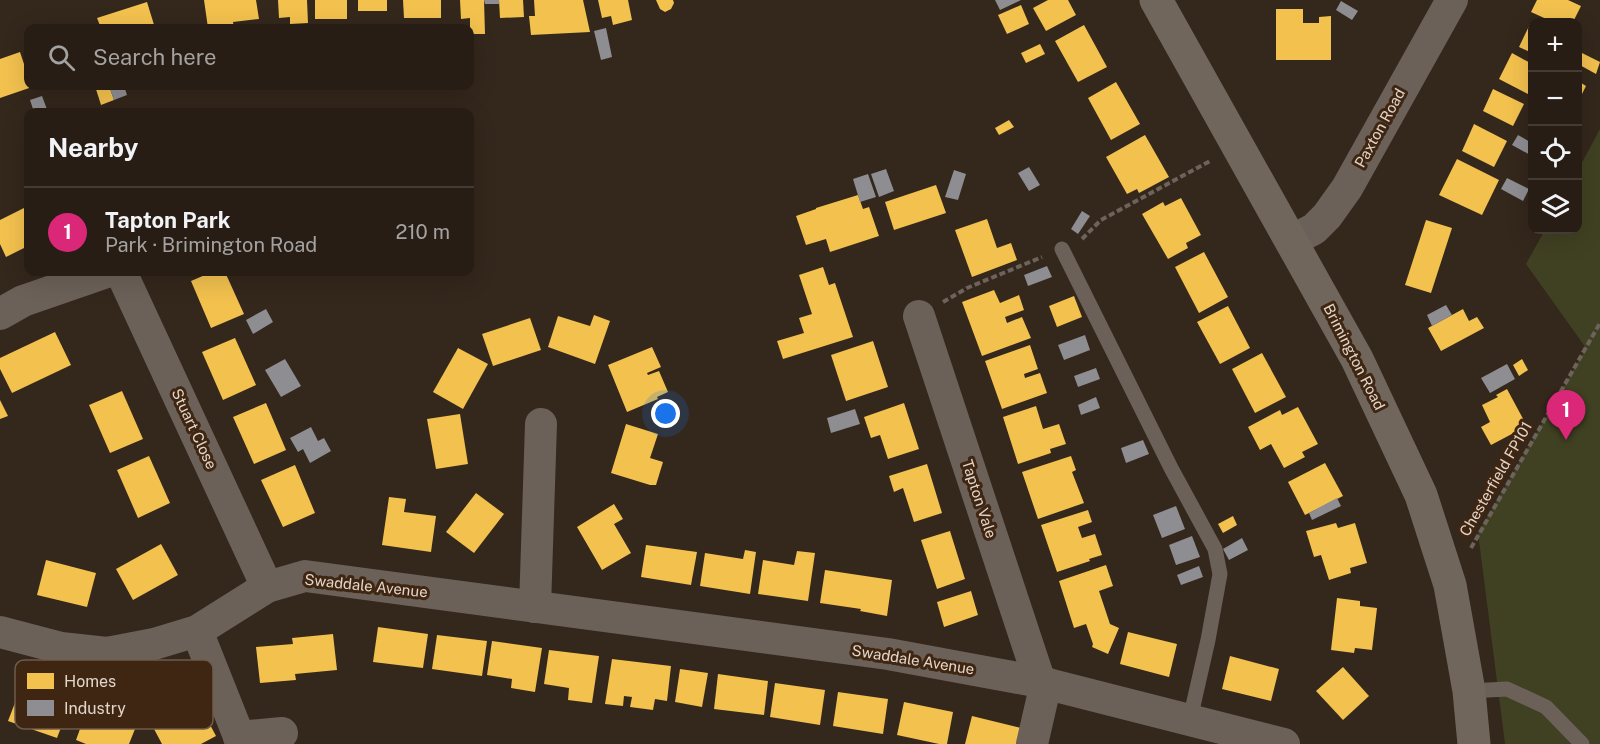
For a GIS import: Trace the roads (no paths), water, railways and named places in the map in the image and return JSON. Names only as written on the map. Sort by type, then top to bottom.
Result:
[{"type":"main road","name":"Brimington Road","points":[[1156,0],[1357,359],[1421,495],[1449,585],[1469,691],[1474,744]]},
{"type":"street","name":"Paxton Road","points":[[1291,241],[1314,229],[1327,216],[1347,188],[1452,0]]},
{"type":"street","points":[[0,314],[23,301],[95,276]]},
{"type":"street","name":"Stuart Close","points":[[123,276],[267,587]]},
{"type":"street","name":"Tapton Vale","points":[[919,316],[1043,682]]},
{"type":"street","points":[[535,607],[542,424]]},
{"type":"street","name":"Swaddale Avenue","points":[[0,632],[60,648],[107,653],[154,644],[197,631],[267,587],[305,576],[888,654],[1043,682],[1284,744]]},
{"type":"street","points":[[197,631],[209,660]]},
{"type":"street","points":[[213,671],[241,740],[282,733]]},
{"type":"street","points":[[1032,744],[1043,682]]},
{"type":"lane","points":[[1062,249],[1171,468],[1215,549],[1220,574],[1190,720]]},
{"type":"lane","points":[[1469,691],[1507,689],[1546,707],[1582,744]]},
{"type":"place","name":"Tapton Park","points":[[1566,440]]}]
